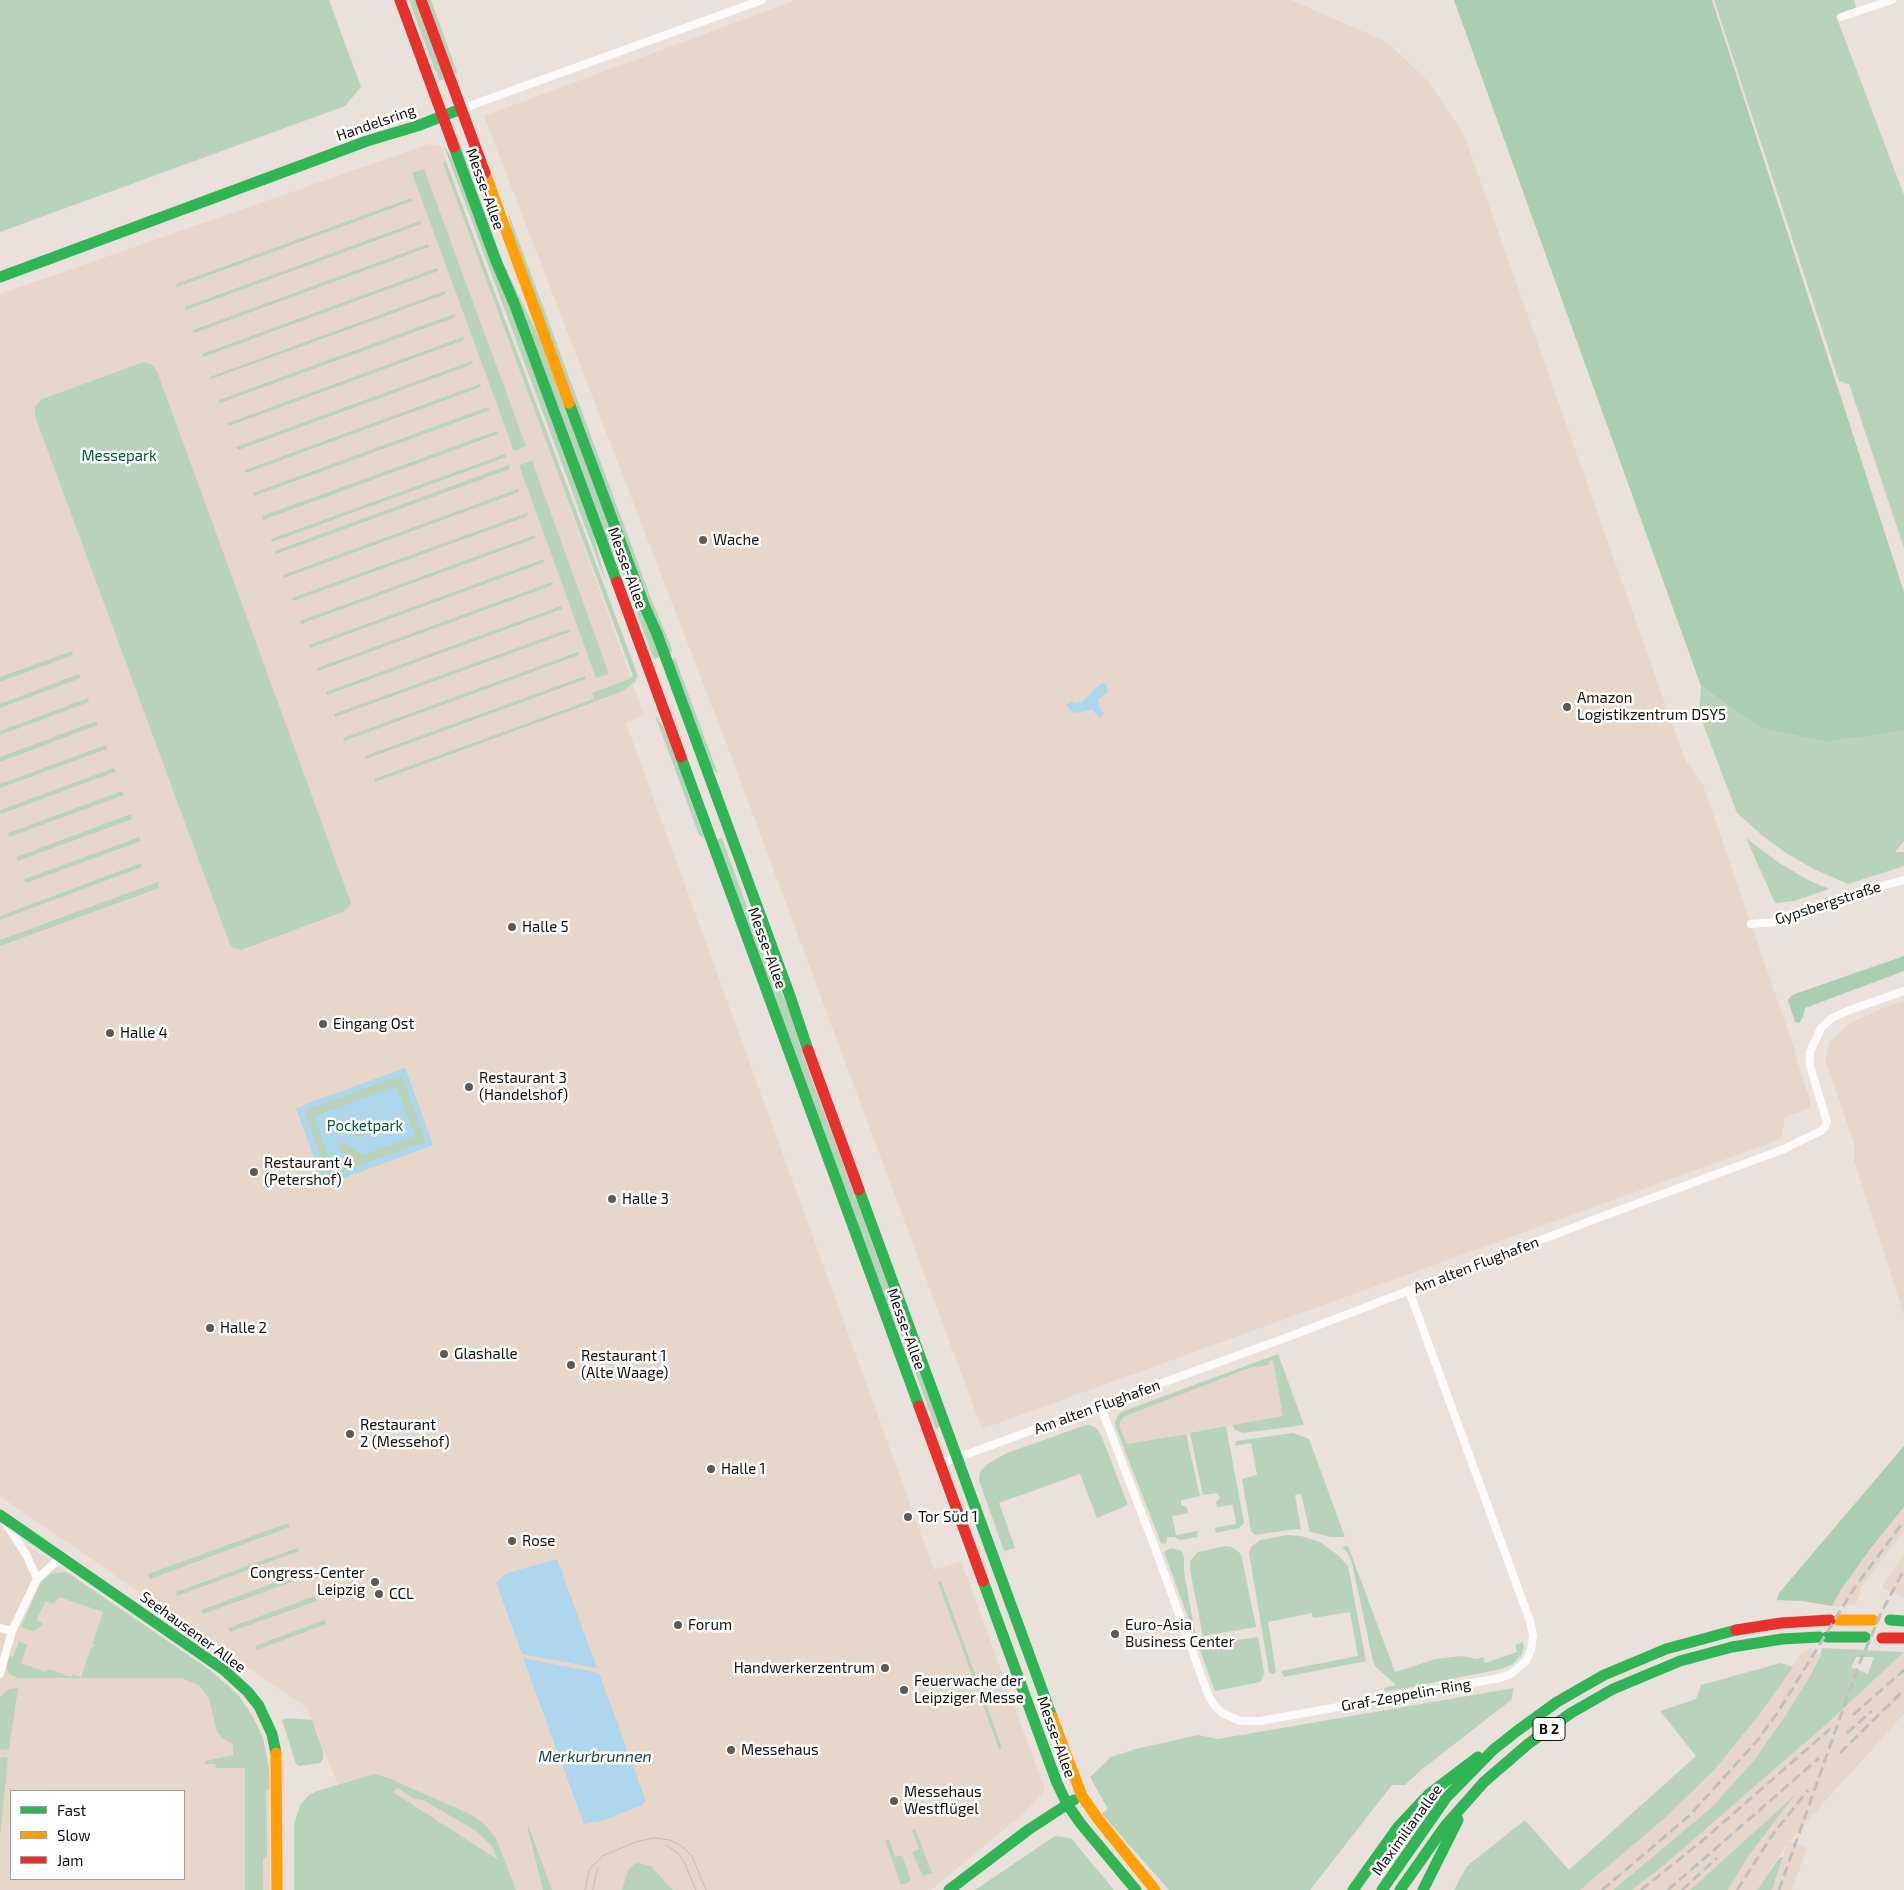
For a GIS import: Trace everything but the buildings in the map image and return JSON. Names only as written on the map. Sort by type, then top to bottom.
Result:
[{"type":"main road","name":"Messe-Allee","points":[[400,0],[496,261],[514,303],[1057,1783],[1067,1804],[1090,1836],[1136,1890]]},
{"type":"main road","name":"Messe-Allee","points":[[421,0],[790,996],[812,1062],[1060,1740],[1082,1796],[1155,1890]]},
{"type":"main road","name":"Handelsring","points":[[0,277],[367,141],[417,126],[461,109]]},
{"type":"main road","name":"Seehausener Allee","points":[[0,1515],[224,1670],[248,1692],[258,1706],[272,1734],[279,1769],[278,1890]]},
{"type":"main road","name":"Maximilianallee","points":[[1382,1890],[1446,1798],[1493,1750],[1557,1702],[1596,1680],[1666,1649],[1724,1632],[1781,1623],[1873,1620]]},
{"type":"main road","points":[[1890,1620],[1904,1621]]},
{"type":"main road","name":"B 2","points":[[1400,1890],[1445,1826],[1484,1782],[1528,1744],[1571,1713],[1613,1689],[1680,1661],[1732,1647],[1782,1639],[1865,1637]]},
{"type":"main road","points":[[1882,1638],[1904,1638]]},
{"type":"main road","points":[[1352,1890],[1398,1827],[1428,1795],[1472,1760],[1493,1750]]},
{"type":"main road","points":[[949,1890],[1022,1834],[1082,1796]]},
{"type":"main road","points":[[1423,1890],[1469,1800]]},
{"type":"street","name":"Handelsring","points":[[461,109],[762,0]]},
{"type":"street","points":[[1842,16],[1892,0]]},
{"type":"street","name":"Gypsbergstraße","points":[[1751,924],[1776,922],[1791,918],[1856,893],[1904,880]]},
{"type":"street","name":"Am alten Flughafen","points":[[940,1464],[1409,1291],[1784,1149],[1821,1131],[1825,1128],[1827,1122],[1810,1066],[1810,1052],[1821,1028],[1832,1018],[1847,1011],[1904,991]]},
{"type":"street","name":"Graf-Zeppelin-Ring","points":[[1100,1405],[1209,1697],[1222,1713],[1240,1721],[1260,1720],[1500,1678],[1511,1674],[1526,1661],[1531,1650],[1533,1636],[1530,1621],[1409,1291]]},
{"type":"street","points":[[0,1515],[24,1550],[38,1579]]},
{"type":"street","points":[[0,1674],[12,1631],[38,1579],[61,1556]]},
{"type":"street","points":[[0,1628],[12,1631]]},
{"type":"shaded area","points":[[796,0],[1291,0],[1387,42],[1428,81],[1464,135],[1685,760],[1703,785],[1794,1048],[1810,1100],[1810,1108],[1785,1117],[1781,1139],[982,1429],[730,753],[484,116]]},
{"type":"shaded area","points":[[429,144],[441,146],[644,715],[626,723],[934,1570],[961,1561],[1045,1790],[1025,1812],[931,1890],[510,1890],[368,1776],[338,1785],[307,1708],[0,1496],[0,294]]},
{"type":"shaded area","points":[[1904,1001],[1904,1315],[1854,1160],[1854,1143],[1825,1059],[1830,1041],[1849,1024],[1887,1006]]},
{"type":"shaded area","points":[[1274,1360],[1284,1416],[1127,1444],[1120,1428],[1123,1416],[1249,1368],[1269,1365],[1269,1362]]},
{"type":"shaded area","points":[[1904,1507],[1904,1531],[1861,1587],[1855,1605],[1832,1606],[1842,1588],[1874,1544]]},
{"type":"shaded area","points":[[0,1527],[210,1670],[230,1687],[247,1707],[263,1738],[269,1769],[270,1890],[0,1890]]},
{"type":"shaded area","points":[[1904,1554],[1904,1597],[1884,1589],[1882,1585]]},
{"type":"shaded area","points":[[1807,1649],[1819,1654],[1820,1657],[1809,1678],[1755,1759],[1712,1807],[1613,1890],[1580,1890],[1665,1818],[1716,1768],[1759,1715],[1801,1654]]},
{"type":"shaded area","points":[[1904,1652],[1904,1714],[1789,1841],[1807,1848],[1792,1890],[1772,1890],[1787,1844],[1757,1890],[1728,1890],[1749,1855],[1792,1798],[1690,1890],[1632,1890],[1663,1866],[1830,1721]]},
{"type":"green space","points":[[0,0],[329,0],[361,87],[345,106],[0,232]]},
{"type":"green space","points":[[409,0],[416,0],[445,79],[439,81]]},
{"type":"green space","points":[[426,0],[431,0],[457,72],[455,75]]},
{"type":"green space","points":[[1454,0],[1712,0],[1904,592],[1904,731],[1826,742],[1760,728],[1701,686]]},
{"type":"green space","points":[[1714,0],[1854,0],[1856,8],[1836,16],[1904,195],[1904,548],[1849,384],[1839,381]]},
{"type":"green space","points":[[457,135],[503,263],[538,335],[640,609],[651,631],[660,657],[654,659],[622,573],[604,534],[500,263],[454,136]]},
{"type":"green space","points":[[444,146],[453,160],[496,275],[509,304],[593,533],[606,583]]},
{"type":"green space","points":[[446,162],[638,676],[635,682],[621,692],[375,782],[374,779],[594,699],[592,693],[633,676],[443,163]]},
{"type":"green space","points":[[424,169],[526,446],[514,451],[412,173]]},
{"type":"green space","points":[[411,198],[412,201],[177,287],[176,284]]},
{"type":"green space","points":[[508,212],[652,601],[672,649],[672,652],[669,654],[648,603],[513,238]]},
{"type":"green space","points":[[420,221],[421,224],[186,310],[185,307]]},
{"type":"green space","points":[[428,244],[429,247],[194,333],[193,330]]},
{"type":"green space","points":[[437,268],[438,271],[203,357],[202,354]]},
{"type":"green space","points":[[445,291],[446,294],[211,379],[210,377]]},
{"type":"green space","points":[[454,314],[456,317],[220,403],[219,400]]},
{"type":"green space","points":[[463,337],[464,340],[229,426],[228,423]]},
{"type":"green space","points":[[472,361],[473,364],[238,450],[236,447]]},
{"type":"green space","name":"Messepark","points":[[144,362],[151,364],[157,371],[351,903],[345,911],[241,950],[233,948],[229,942],[35,416],[35,407],[42,399]]},
{"type":"green space","points":[[480,384],[481,387],[246,473],[245,470]]},
{"type":"green space","points":[[488,407],[490,410],[254,496],[253,493]]},
{"type":"green space","points":[[497,431],[498,434],[263,520],[262,516]]},
{"type":"green space","points":[[505,454],[506,457],[272,542],[271,539]]},
{"type":"green space","points":[[532,461],[609,674],[596,678],[519,465]]},
{"type":"green space","points":[[509,465],[510,469],[276,554],[275,551]]},
{"type":"green space","points":[[518,489],[519,492],[284,578],[283,575]]},
{"type":"green space","points":[[527,513],[528,516],[293,601],[292,598]]},
{"type":"green space","points":[[535,535],[536,538],[301,624],[300,621]]},
{"type":"green space","points":[[544,559],[545,562],[310,648],[309,645]]},
{"type":"green space","points":[[552,582],[553,585],[318,671],[317,668]]},
{"type":"green space","points":[[561,606],[562,609],[327,695],[326,692]]},
{"type":"green space","points":[[569,629],[570,632],[335,717],[334,714]]},
{"type":"green space","points":[[72,651],[73,655],[0,682],[0,677]]},
{"type":"green space","points":[[578,652],[579,655],[344,741],[343,738]]},
{"type":"green space","points":[[675,658],[718,774],[712,768],[705,754],[672,660]]},
{"type":"green space","points":[[79,674],[81,678],[0,708],[0,704]]},
{"type":"green space","points":[[585,676],[586,679],[366,759],[365,756]]},
{"type":"green space","points":[[1701,686],[1760,728],[1826,742],[1904,731],[1904,841],[1895,852],[1904,852],[1904,866],[1848,884],[1814,869],[1786,853],[1764,837],[1737,813],[1699,713]]},
{"type":"green space","points":[[88,698],[89,702],[0,735],[0,731]]},
{"type":"green space","points":[[655,715],[665,729],[704,838],[699,835]]},
{"type":"green space","points":[[96,721],[98,725],[0,762],[0,757]]},
{"type":"green space","points":[[106,745],[107,749],[0,788],[0,784]]},
{"type":"green space","points":[[114,768],[115,772],[1,814],[0,810]]},
{"type":"green space","points":[[122,791],[124,795],[9,837],[8,833]]},
{"type":"green space","points":[[131,814],[132,819],[18,861],[16,857]]},
{"type":"green space","points":[[139,837],[141,841],[26,883],[25,879]]},
{"type":"green space","points":[[722,838],[768,964],[788,1006],[804,1058],[940,1427],[936,1429],[904,1341],[886,1303],[716,840]]},
{"type":"green space","points":[[1746,838],[1779,863],[1808,880],[1829,889],[1794,901],[1775,903]]},
{"type":"green space","points":[[141,863],[142,867],[0,920],[0,916]]},
{"type":"green space","points":[[158,882],[159,888],[0,946],[0,940]]},
{"type":"green space","points":[[1904,956],[1904,971],[1805,1008],[1799,1023],[1795,1022],[1788,1000],[1792,995]]},
{"type":"green space","name":"Pocketpark","points":[[405,1068],[433,1145],[324,1185],[296,1108]]},
{"type":"green space","points":[[1278,1354],[1304,1425],[1243,1433],[1235,1430],[1232,1425],[1283,1416],[1273,1360],[1269,1362],[1269,1365],[1249,1368],[1123,1417],[1120,1422],[1120,1428],[1127,1444],[1186,1434],[1200,1496],[1181,1500],[1181,1505],[1187,1507],[1188,1513],[1172,1516],[1176,1535],[1197,1531],[1198,1537],[1180,1540],[1174,1537],[1167,1537],[1165,1544],[1161,1543],[1116,1428],[1115,1422],[1117,1417],[1121,1412]]},
{"type":"green space","points":[[1089,1425],[1095,1427],[1101,1435],[1128,1505],[1097,1518],[1080,1474],[999,1503],[1015,1548],[1004,1551],[979,1480],[980,1472],[987,1464],[1007,1453]]},
{"type":"green space","points":[[1226,1426],[1244,1523],[1239,1528],[1216,1533],[1215,1528],[1236,1524],[1233,1505],[1217,1507],[1216,1502],[1220,1498],[1217,1493],[1203,1495],[1190,1433]]},
{"type":"green space","points":[[1293,1433],[1309,1439],[1345,1537],[1331,1537],[1310,1532],[1301,1494],[1295,1495],[1301,1530],[1296,1529],[1255,1535],[1251,1531],[1242,1479],[1257,1475],[1251,1443],[1235,1446],[1236,1441]]},
{"type":"green space","points":[[1904,1446],[1904,1507],[1842,1588],[1832,1606],[1802,1601],[1777,1600],[1779,1593]]},
{"type":"green space","points":[[288,1523],[290,1527],[150,1579],[148,1574]]},
{"type":"green space","points":[[1288,1535],[1301,1536],[1320,1542],[1338,1555],[1348,1566],[1366,1661],[1284,1677],[1281,1671],[1358,1656],[1350,1612],[1313,1618],[1312,1613],[1268,1622],[1276,1672],[1274,1674],[1269,1672],[1249,1553],[1251,1547],[1260,1540]]},
{"type":"green space","points":[[1226,1546],[1232,1547],[1241,1554],[1256,1627],[1203,1636],[1190,1570],[1190,1561],[1198,1552]]},
{"type":"green space","points":[[1348,1546],[1395,1672],[1436,1659],[1462,1656],[1476,1659],[1483,1657],[1485,1663],[1517,1652],[1515,1645],[1523,1642],[1524,1648],[1521,1655],[1513,1664],[1502,1669],[1385,1692],[1384,1688],[1396,1685],[1376,1667],[1373,1661],[1352,1563],[1347,1552],[1342,1547]]},
{"type":"green space","points":[[297,1548],[299,1551],[177,1596],[176,1592]]},
{"type":"green space","points":[[1171,1548],[1182,1551],[1184,1557],[1184,1571],[1194,1628],[1199,1643],[1201,1645],[1203,1640],[1204,1645],[1258,1637],[1264,1672],[1260,1682],[1215,1691],[1164,1552]]},
{"type":"green space","points":[[306,1571],[308,1576],[203,1614],[201,1610]]},
{"type":"green space","points":[[64,1572],[210,1670],[239,1696],[253,1717],[263,1738],[269,1769],[269,1789],[266,1790],[267,1856],[263,1859],[263,1890],[245,1890],[245,1768],[216,1768],[215,1764],[205,1764],[205,1761],[233,1755],[233,1744],[222,1738],[217,1732],[209,1699],[200,1686],[182,1678],[18,1678],[9,1674],[6,1666],[9,1655],[13,1657],[19,1641],[27,1645],[21,1663],[46,1672],[48,1669],[71,1677],[73,1674],[81,1677],[91,1648],[95,1646],[95,1644],[92,1645],[103,1612],[59,1597],[54,1604],[46,1601],[36,1620],[43,1624],[40,1627],[33,1631],[21,1627],[41,1582],[51,1574]]},
{"type":"green space","points":[[941,1581],[1002,1748],[999,1749],[938,1582]]},
{"type":"green space","points":[[315,1596],[317,1601],[230,1632],[228,1628]]},
{"type":"green space","points":[[324,1620],[326,1624],[257,1650],[255,1646]]},
{"type":"green space","points":[[1822,1648],[1904,1652],[1830,1721],[1663,1866],[1632,1890],[1613,1890],[1712,1807],[1755,1759],[1787,1713],[1820,1657]],"holes":[[[1856,1657],[1874,1657],[1868,1674],[1851,1667]]]},
{"type":"green space","points":[[1781,1663],[1793,1667],[1759,1715],[1716,1768],[1665,1818],[1580,1890],[1454,1890],[1467,1866],[1525,1820],[1569,1870],[1696,1756],[1660,1711],[1696,1699],[1701,1685]]},
{"type":"green space","points":[[18,1688],[9,1749],[0,1750],[0,1697],[9,1689]]},
{"type":"green space","points":[[1514,1688],[1511,1700],[1421,1770],[1405,1785],[1392,1785],[1310,1890],[1169,1890],[1102,1814],[1108,1809],[1090,1777],[1111,1757],[1136,1749],[1198,1735],[1218,1739]]},
{"type":"green space","points":[[288,1718],[312,1720],[323,1751],[323,1759],[320,1763],[299,1766],[296,1764],[282,1720]]},
{"type":"green space","points":[[0,1758],[8,1758],[0,1837]]},
{"type":"green space","points":[[374,1774],[388,1778],[472,1815],[483,1823],[496,1838],[516,1890],[294,1890],[294,1825],[300,1805],[309,1795]],"holes":[[[398,1788],[414,1799],[423,1800],[476,1831],[492,1846],[498,1860],[393,1792]]]},
{"type":"green space","points":[[1795,1795],[1749,1855],[1728,1890],[1690,1890]]},
{"type":"green space","points":[[527,1826],[529,1828],[552,1890],[543,1890]]},
{"type":"green space","points":[[915,1829],[932,1873],[923,1876],[912,1852],[919,1849],[912,1830]]},
{"type":"green space","points":[[1055,1836],[1071,1838],[1114,1890],[975,1890]]},
{"type":"green space","points":[[889,1839],[895,1857],[902,1855],[911,1881],[901,1885],[885,1840]]},
{"type":"green space","points":[[1780,1857],[1783,1857],[1772,1890],[1757,1890]]},
{"type":"green space","points":[[639,1863],[651,1866],[673,1890],[622,1890],[628,1870],[634,1864]]},
{"type":"water","points":[[1103,683],[1107,686],[1108,691],[1099,699],[1099,706],[1104,714],[1100,718],[1092,710],[1074,713],[1066,705],[1072,701],[1076,703],[1082,702]]},
{"type":"water","points":[[405,1068],[433,1145],[324,1185],[296,1108]],"holes":[[[401,1075],[426,1141],[328,1177],[304,1111]]]},
{"type":"water","points":[[396,1086],[415,1136],[363,1155],[341,1142],[339,1149],[350,1160],[333,1166],[314,1117]],"holes":[[[335,1118],[361,1125],[366,1129],[367,1135],[359,1137],[335,1126],[332,1120]]]},
{"type":"water","points":[[557,1559],[597,1668],[522,1654],[496,1582],[507,1573]]},
{"type":"water","name":"Merkurbrunnen","points":[[523,1658],[599,1673],[646,1801],[642,1805],[605,1820],[584,1824]]},
{"type":"tram line","points":[[585,1890],[589,1871],[604,1855],[636,1842],[653,1838],[670,1840],[683,1847],[692,1856],[706,1890]]},
{"type":"tram line","points":[[666,1845],[678,1853],[696,1890]]},
{"type":"tram line","points":[[593,1890],[598,1868]]},
{"type":"railway","points":[[1602,1890],[1689,1816],[1757,1741],[1778,1712],[1855,1587],[1904,1521]]},
{"type":"railway","points":[[1779,1890],[1858,1667],[1881,1613],[1904,1570]]},
{"type":"railway","points":[[1853,1715],[1904,1670]]},
{"type":"railway","points":[[1840,1753],[1904,1690]]},
{"type":"railway","points":[[1847,1733],[1872,1711]]},
{"type":"railway","points":[[1641,1890],[1702,1841],[1830,1729]]},
{"type":"railway","points":[[1668,1890],[1819,1758]]},
{"type":"railway","points":[[1737,1890],[1773,1834],[1808,1790]]},
{"type":"railway","points":[[1682,1890],[1717,1858]]},
{"type":"traffic: fast","points":[[0,277],[367,141],[417,126],[461,109]]},
{"type":"traffic: fast","points":[[454,147],[617,582]]},
{"type":"traffic: fast","points":[[569,403],[644,605],[657,634],[790,996],[808,1050]]},
{"type":"traffic: fast","points":[[681,757],[919,1406]]},
{"type":"traffic: fast","points":[[859,1190],[1052,1717]]},
{"type":"traffic: fast","points":[[0,1515],[224,1670],[248,1692],[259,1706],[272,1734],[276,1753]]},
{"type":"traffic: fast","points":[[983,1581],[1057,1783],[1067,1804],[1081,1824],[1136,1890]]},
{"type":"traffic: fast","points":[[1890,1620],[1904,1621]]},
{"type":"traffic: fast","points":[[1382,1890],[1446,1798],[1493,1750],[1517,1731],[1557,1702],[1604,1675],[1666,1649],[1736,1630]]},
{"type":"traffic: fast","points":[[1400,1890],[1445,1826],[1484,1782],[1528,1744],[1571,1713],[1613,1689],[1680,1661],[1732,1647],[1782,1639],[1819,1637]]},
{"type":"traffic: fast","points":[[1827,1637],[1865,1637]]},
{"type":"traffic: fast","points":[[1353,1890],[1398,1827],[1428,1795],[1478,1757]]},
{"type":"traffic: fast","points":[[949,1890],[1028,1830],[1074,1800]]},
{"type":"traffic: fast","points":[[1423,1890],[1458,1820]]},
{"type":"traffic: slow","points":[[485,173],[569,403]]},
{"type":"traffic: slow","points":[[1838,1620],[1873,1620]]},
{"type":"traffic: slow","points":[[1052,1717],[1082,1796],[1155,1890]]},
{"type":"traffic: slow","points":[[276,1753],[277,1890]]},
{"type":"traffic: jam","points":[[400,0],[454,147]]},
{"type":"traffic: jam","points":[[421,0],[485,173]]},
{"type":"traffic: jam","points":[[617,582],[681,757]]},
{"type":"traffic: jam","points":[[808,1050],[859,1190]]},
{"type":"traffic: jam","points":[[919,1406],[983,1581]]},
{"type":"traffic: jam","points":[[1736,1630],[1781,1623],[1830,1620]]},
{"type":"traffic: jam","points":[[1882,1638],[1904,1638]]},
{"type":"place","name":"Wache","points":[[703,540]]},
{"type":"place","name":"Amazon Logistikzentrum DSY5","points":[[1567,707]]},
{"type":"place","name":"Halle 5","points":[[512,927]]},
{"type":"place","name":"Eingang Ost","points":[[323,1024]]},
{"type":"place","name":"Halle 4","points":[[110,1033]]},
{"type":"place","name":"Restaurant 3 (Handelshof)","points":[[469,1087]]},
{"type":"place","name":"Restaurant 4 (Petershof)","points":[[254,1172]]},
{"type":"place","name":"Halle 3","points":[[612,1199]]},
{"type":"place","name":"Halle 2","points":[[210,1328]]},
{"type":"place","name":"Glashalle","points":[[444,1354]]},
{"type":"place","name":"Restaurant 1 (Alte Waage)","points":[[571,1365]]},
{"type":"place","name":"Restaurant 2 (Messehof)","points":[[350,1434]]},
{"type":"place","name":"Halle 1","points":[[711,1469]]},
{"type":"place","name":"Tor Süd 1","points":[[908,1517]]},
{"type":"place","name":"Rose","points":[[512,1541]]},
{"type":"place","name":"Congress-Center Leipzig","points":[[375,1582]]},
{"type":"place","name":"CCL","points":[[379,1594]]},
{"type":"place","name":"Forum","points":[[678,1625]]},
{"type":"place","name":"Euro-Asia Business Center","points":[[1115,1634]]},
{"type":"place","name":"Handwerkerzentrum","points":[[885,1668]]},
{"type":"place","name":"Feuerwache der Leipziger Messe","points":[[904,1690]]},
{"type":"place","name":"Messehaus","points":[[731,1750]]},
{"type":"place","name":"Messehaus Westflügel","points":[[894,1801]]}]
